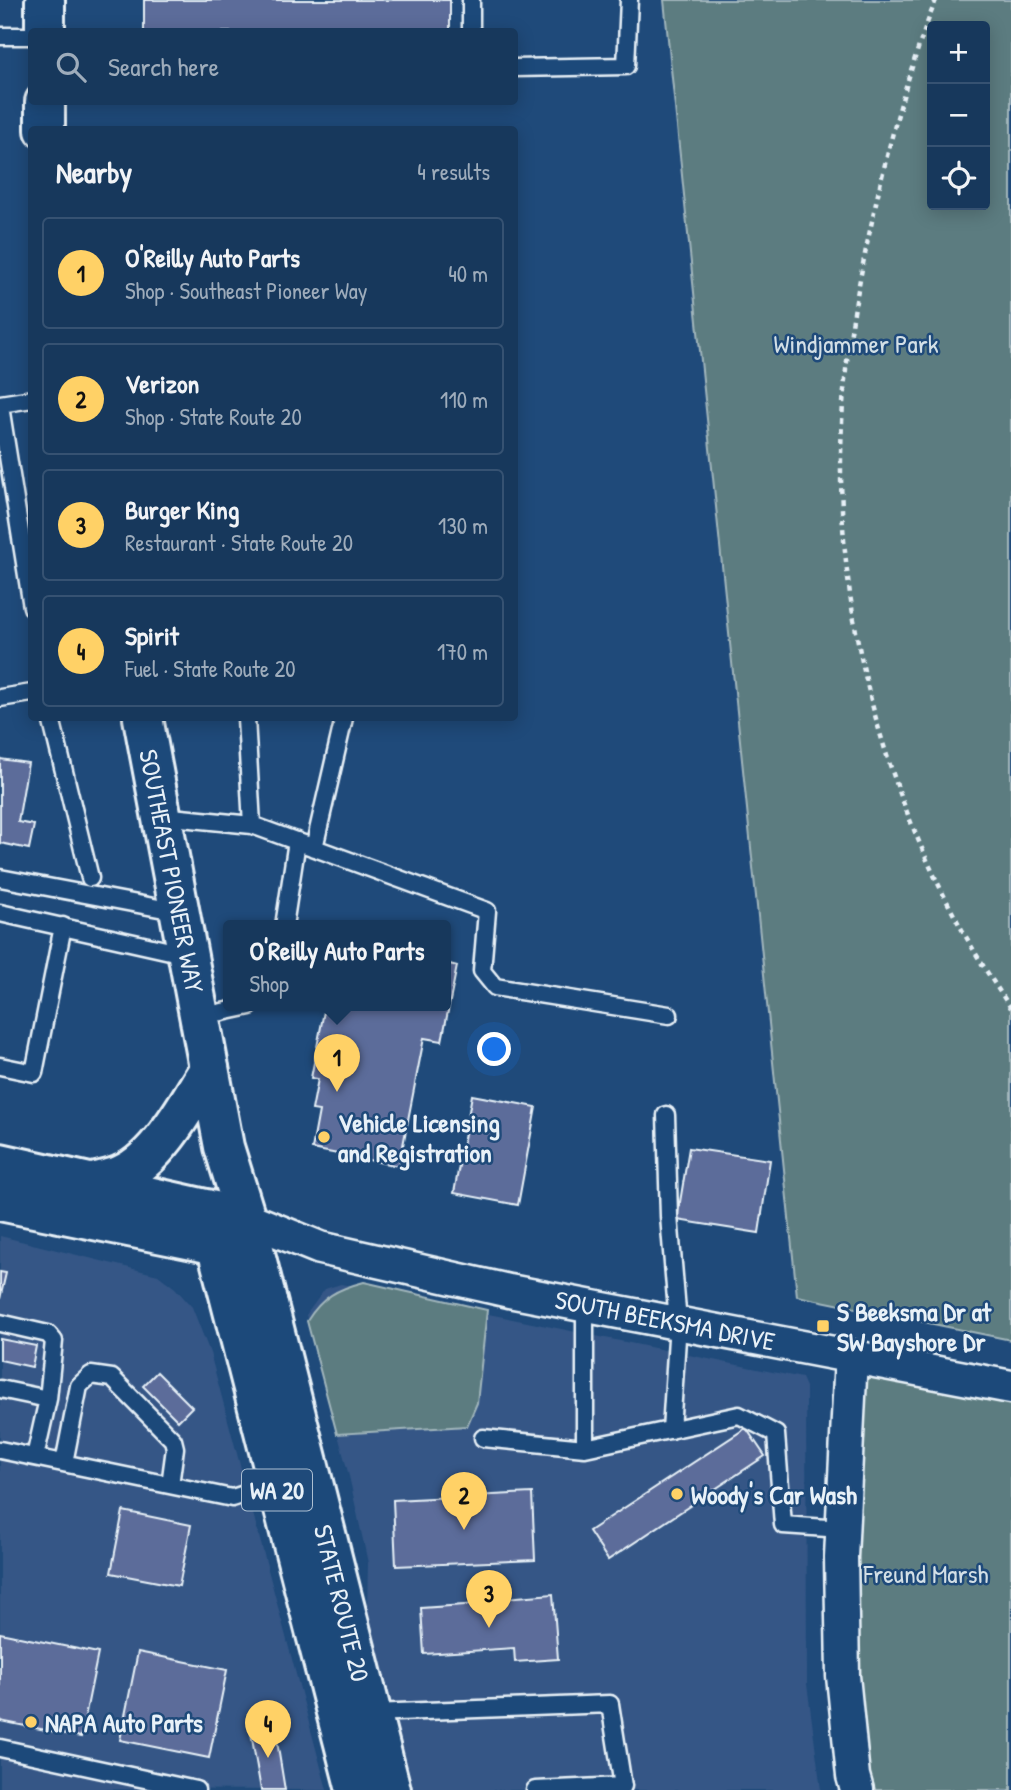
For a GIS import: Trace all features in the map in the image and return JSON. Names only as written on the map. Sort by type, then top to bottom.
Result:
[{"type":"main road","points":[[45,0],[45,28]]},
{"type":"main road","points":[[45,105],[45,126]]},
{"type":"main road","name":"SOUTHEAST PIONEER WAY","points":[[144,721],[223,1147],[251,1235]]},
{"type":"main road","points":[[94,1183],[122,1175],[140,1163],[175,1122],[209,1069]]},
{"type":"main road","name":"SOUTHEAST PIONEER WAY","points":[[207,1209],[223,1147]]},
{"type":"main road","points":[[0,1163],[207,1209],[251,1235]]},
{"type":"main road","points":[[0,1201],[215,1246],[251,1235]]},
{"type":"main road","name":"WA 20","points":[[207,1209],[276,1484],[355,1723],[356,1790]]},
{"type":"main road","name":"STATE ROUTE 20","points":[[251,1235],[355,1723],[390,1790]]},
{"type":"street","name":"SOUTH BEEKSMA DRIVE","points":[[251,1235],[585,1305],[1011,1387]]},
{"type":"street","points":[[851,1357],[842,1529],[843,1676],[857,1790]]},
{"type":"lane","points":[[471,0],[471,28]]},
{"type":"lane","points":[[518,68],[625,66],[628,57],[629,0]]},
{"type":"lane","points":[[0,36],[28,36]]},
{"type":"lane","points":[[28,399],[0,405],[28,582]]},
{"type":"lane","points":[[0,698],[28,694]]},
{"type":"lane","points":[[52,721],[90,878]]},
{"type":"lane","points":[[246,721],[252,825]]},
{"type":"lane","points":[[314,848],[343,721]]},
{"type":"lane","points":[[162,817],[252,825],[487,911],[482,971],[495,988],[668,1015]]},
{"type":"lane","points":[[285,920],[297,842]]},
{"type":"lane","points":[[0,878],[180,912]]},
{"type":"lane","points":[[0,913],[188,955]]},
{"type":"lane","points":[[0,1066],[34,1073],[63,926]]},
{"type":"lane","points":[[199,1017],[227,1011]]},
{"type":"lane","points":[[666,1115],[669,1216],[678,1323],[671,1430]]},
{"type":"lane","points":[[585,1305],[585,1448]]},
{"type":"lane","points":[[0,1323],[48,1334],[54,1342],[48,1399],[35,1457]]},
{"type":"lane","points":[[64,1463],[79,1385],[91,1375],[105,1375],[112,1378],[173,1440],[176,1448],[170,1485]]},
{"type":"lane","points":[[0,1389],[48,1399]]},
{"type":"lane","points":[[483,1438],[585,1448],[739,1415],[776,1434],[783,1525],[842,1529]]},
{"type":"lane","points":[[0,1450],[232,1498],[276,1484]]},
{"type":"lane","points":[[355,1723],[610,1704],[623,1786],[535,1790]]},
{"type":"lane","points":[[0,1748],[197,1790]]},
{"type":"path","points":[[936,0],[894,127],[862,266],[842,423],[844,517],[858,639],[882,739],[914,828],[940,886],[981,962],[1011,1008]]},
{"type":"shaded area","points":[[0,1236],[158,1275],[175,1288],[192,1307],[210,1353],[327,1790],[0,1789]]},
{"type":"shaded area","points":[[341,1284],[802,1378],[806,1387],[807,1684],[821,1790],[412,1790],[367,1614],[368,1563],[349,1476],[306,1315],[325,1289]]},
{"type":"green space","name":"Windjammer Park","points":[[664,0],[1011,0],[1011,1340],[797,1296]]},
{"type":"green space","points":[[364,1282],[487,1310],[477,1403],[467,1426],[337,1434],[307,1321],[331,1295]]},
{"type":"green space","name":"Freund Marsh","points":[[851,1357],[1011,1387],[1011,1790],[857,1790]]},
{"type":"building","points":[[144,0],[450,0],[450,28],[144,28]]},
{"type":"building","points":[[0,759],[28,763],[18,822],[34,825],[29,849],[0,843]]},
{"type":"building","points":[[451,964],[457,966],[451,996]]},
{"type":"building","points":[[324,1011],[448,1011],[442,1041],[424,1038],[399,1166],[312,1149],[319,1111],[312,1110],[318,1079],[311,1078]]},
{"type":"building","points":[[472,1095],[536,1107],[518,1205],[454,1193]]},
{"type":"building","points":[[689,1148],[770,1160],[759,1233],[677,1220]]},
{"type":"building","points":[[0,1272],[6,1273],[0,1299]]},
{"type":"building","points":[[0,1339],[36,1346],[32,1367],[0,1360]]},
{"type":"building","points":[[157,1372],[192,1407],[178,1421],[143,1386]]},
{"type":"building","name":"Woody's Car Wash","points":[[746,1428],[765,1456],[608,1560],[589,1531]]},
{"type":"building","points":[[532,1493],[535,1560],[396,1566],[393,1500]]},
{"type":"building","points":[[123,1511],[191,1525],[179,1586],[111,1573]]},
{"type":"building","points":[[503,1580],[505,1598],[553,1594],[558,1659],[515,1662],[514,1648],[424,1654],[421,1608],[479,1604],[478,1582]]},
{"type":"building","points":[[0,1633],[98,1653],[81,1737],[0,1721]]},
{"type":"building","points":[[138,1652],[227,1670],[209,1758],[120,1740]]},
{"type":"building","points":[[274,1723],[285,1790],[261,1790],[250,1727]]},
{"type":"place","name":"O'Reilly Auto Parts","points":[[337,1092]]},
{"type":"place","name":"Vehicle Licensing and Registration","points":[[324,1137]]},
{"type":"place","name":"S Beeksma Dr at SW Bayshore Dr","points":[[823,1326]]},
{"type":"place","name":"Woody's Car Wash","points":[[677,1494]]},
{"type":"place","name":"Verizon","points":[[464,1530]]},
{"type":"place","name":"Burger King","points":[[489,1628]]},
{"type":"place","name":"NAPA Auto Parts","points":[[31,1722]]},
{"type":"place","name":"Spirit","points":[[268,1758]]}]
